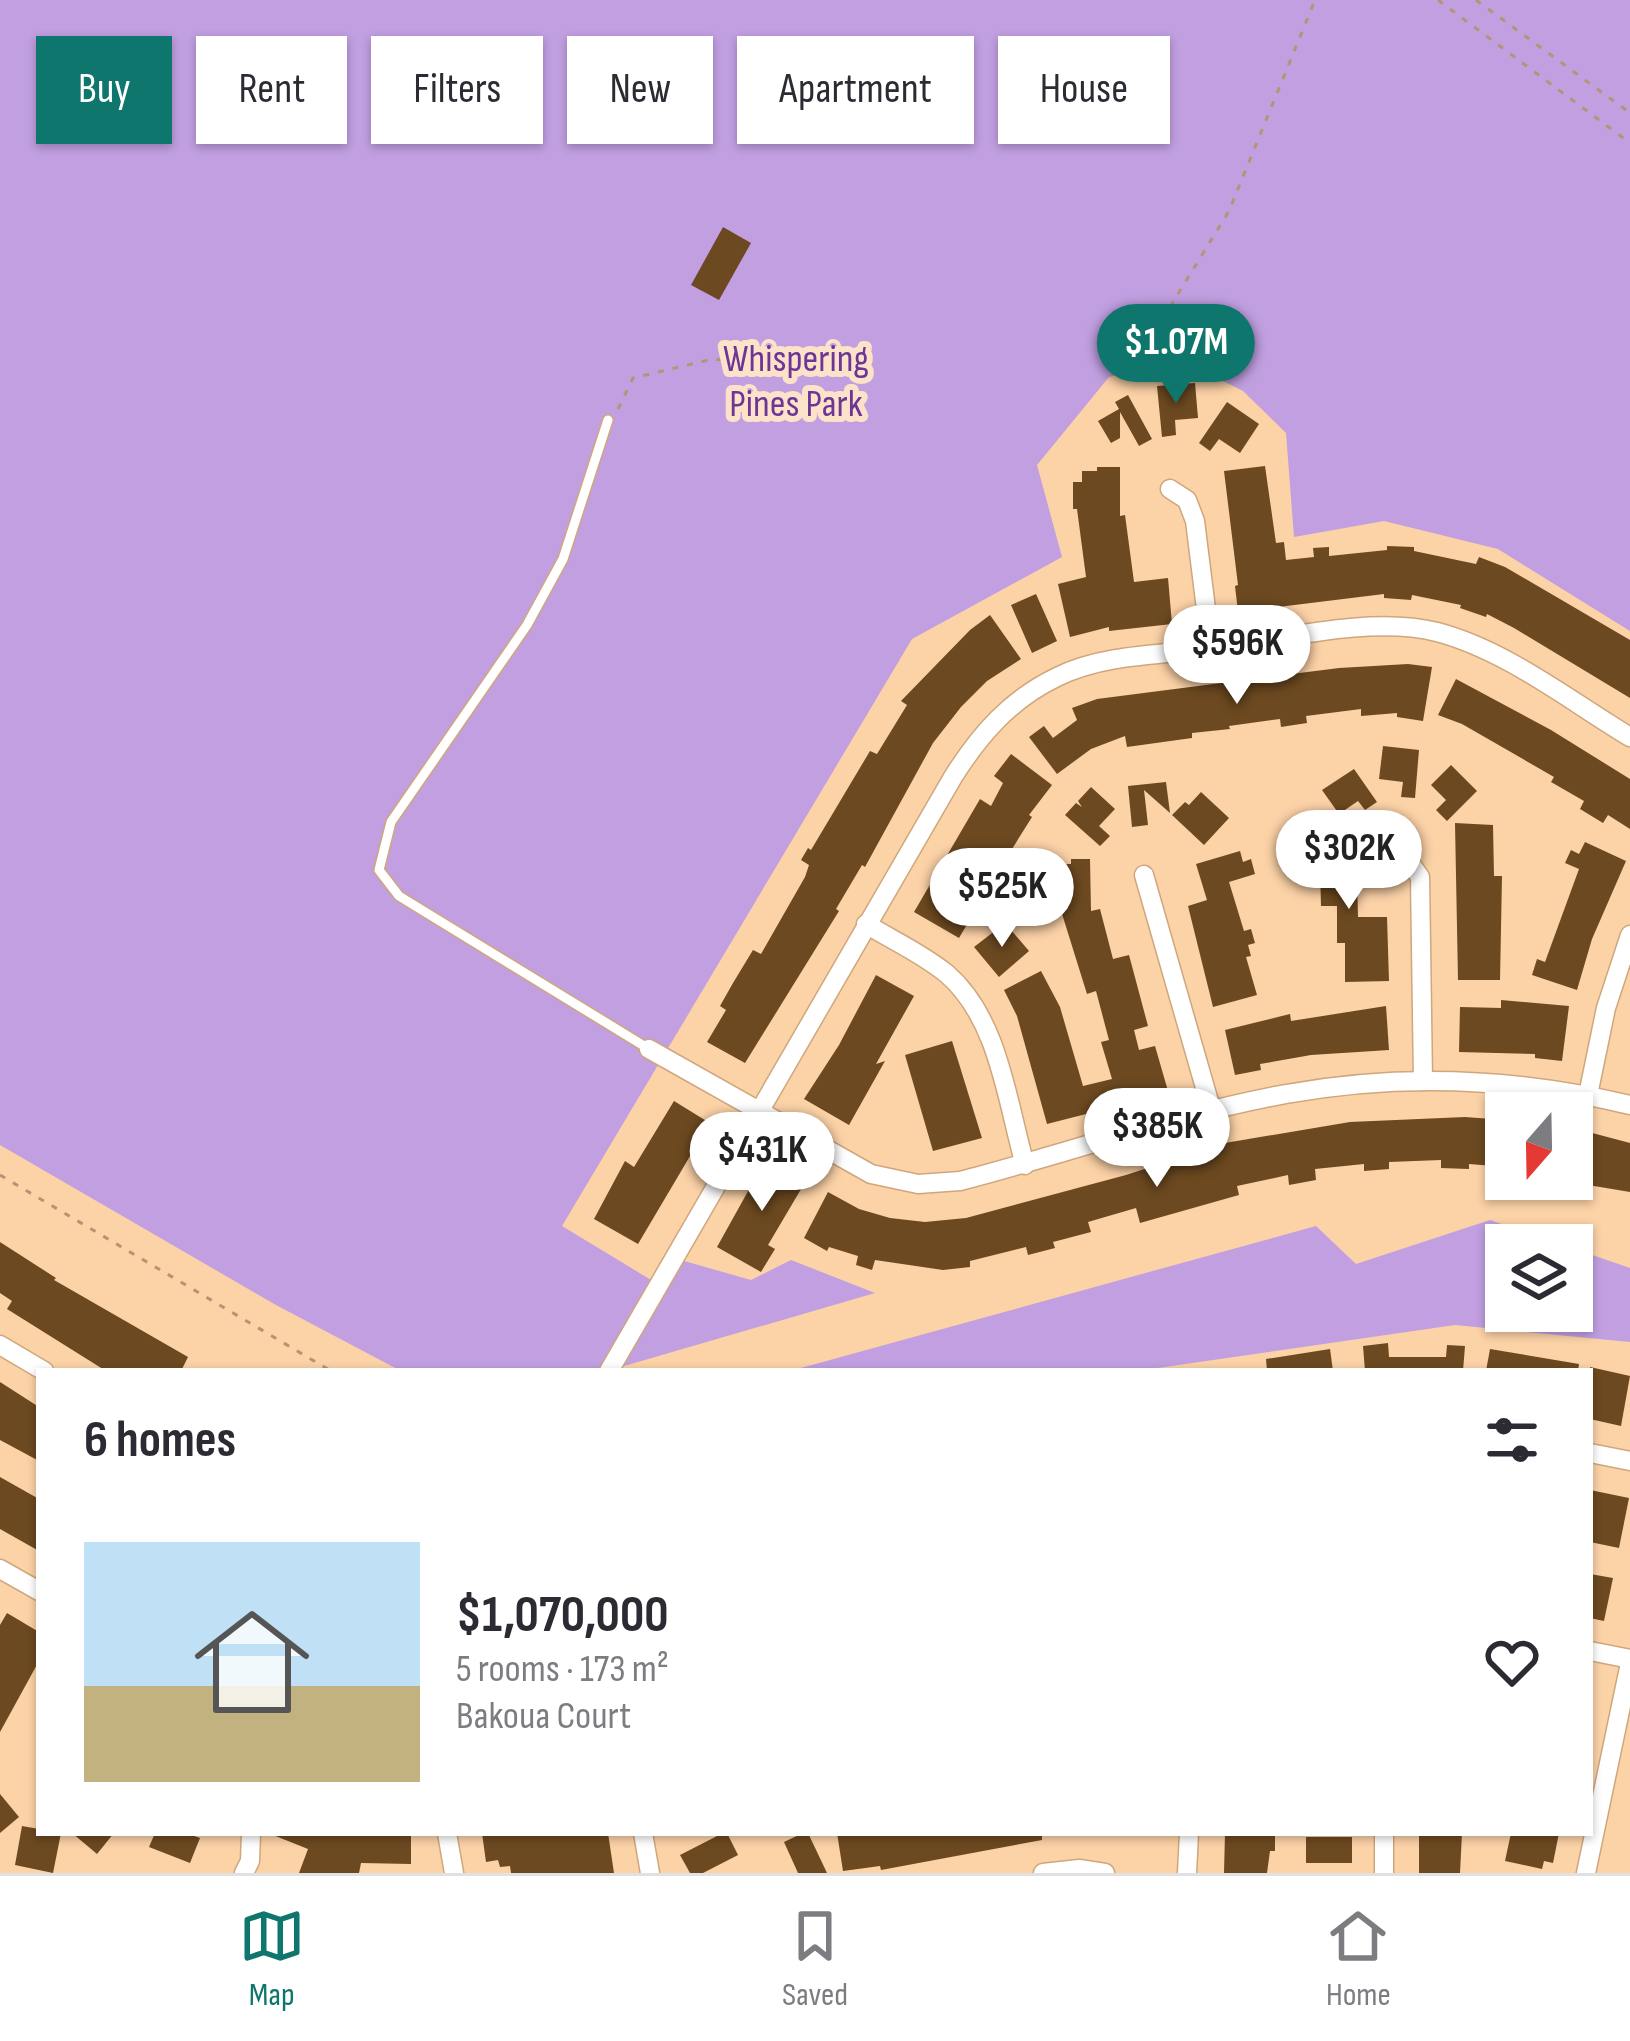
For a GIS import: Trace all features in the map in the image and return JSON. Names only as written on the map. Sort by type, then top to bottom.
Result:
[{"type":"street","points":[[1170,489],[1186,500],[1195,521],[1211,649]]},
{"type":"street","points":[[611,1368],[966,757],[1015,704],[1061,675],[1084,667],[1365,628],[1419,628],[1474,646],[1630,737]]},
{"type":"street","points":[[1401,850],[1420,877],[1424,1081]]},
{"type":"street","points":[[1144,875],[1212,1112]]},
{"type":"street","points":[[866,924],[932,963],[972,1003],[992,1046],[1025,1165]]},
{"type":"street","points":[[1589,1092],[1606,1009],[1630,935]]},
{"type":"street","points":[[649,1049],[850,1165],[894,1181],[938,1184],[1323,1088],[1424,1081],[1526,1085],[1569,1092]]},
{"type":"street","points":[[1593,1096],[1630,1105]]},
{"type":"street","points":[[0,1345],[39,1368]]},
{"type":"street","points":[[1593,1454],[1630,1461]]},
{"type":"street","points":[[0,1569],[36,1590]]},
{"type":"street","points":[[1586,1873],[1630,1661],[1593,1652]]},
{"type":"street","points":[[244,1873],[250,1861],[251,1836]]},
{"type":"street","points":[[448,1836],[454,1873]]},
{"type":"street","points":[[644,1836],[650,1873]]},
{"type":"street","points":[[1187,1873],[1189,1836]]},
{"type":"street","points":[[1384,1836],[1384,1873]]},
{"type":"street","points":[[1043,1873],[1106,1873]]},
{"type":"lane","points":[[611,422],[562,560],[527,625],[391,822],[380,870],[399,896],[649,1049]]},
{"type":"path","points":[[1154,349],[1173,302],[1229,211],[1315,0]]},
{"type":"path","points":[[1438,0],[1630,143]]},
{"type":"path","points":[[1476,0],[1630,113]]},
{"type":"path","points":[[611,422],[633,378],[723,360]]},
{"type":"path","points":[[0,1175],[326,1368]]},
{"type":"green space","name":"Whispering Pines Park","points":[[0,0],[1630,0],[1630,631],[1498,549],[1384,521],[1294,537],[1286,433],[1243,391],[1179,359],[1109,377],[1037,465],[1062,557],[912,639],[562,1226],[656,1283],[670,1257],[751,1280],[791,1260],[875,1293],[617,1368],[395,1368],[276,1305],[0,1145]]},
{"type":"green space","points":[[1490,1220],[1502,1224],[1485,1224],[1485,1328],[1455,1325],[1158,1368],[801,1368],[1316,1226],[1356,1264]]},
{"type":"green space","points":[[1593,1255],[1630,1268],[1630,1342],[1527,1332],[1593,1332]]},
{"type":"building","points":[[723,227],[751,243],[719,300],[691,285]]},
{"type":"building","points":[[1195,383],[1198,418],[1175,420],[1176,435],[1162,437],[1157,386]]},
{"type":"building","points":[[1128,395],[1152,439],[1139,446],[1120,412],[1120,438],[1111,443],[1098,421],[1119,409],[1115,402]]},
{"type":"building","points":[[1227,402],[1259,424],[1240,453],[1219,439],[1210,451],[1199,443]]},
{"type":"building","points":[[1265,466],[1276,543],[1284,542],[1286,560],[1314,557],[1313,548],[1329,547],[1329,556],[1387,550],[1387,546],[1414,547],[1414,551],[1476,564],[1479,557],[1505,567],[1630,640],[1630,698],[1514,628],[1461,605],[1412,595],[1411,600],[1384,598],[1384,594],[1238,612],[1224,471]]},
{"type":"building","points":[[1097,467],[1120,467],[1120,516],[1125,515],[1134,582],[1168,578],[1172,624],[1109,631],[1109,627],[1070,637],[1058,584],[1086,577],[1077,509],[1073,509],[1073,482],[1082,482],[1082,471],[1097,471]]},
{"type":"building","points":[[1036,594],[1057,641],[1032,653],[1011,605]]},
{"type":"building","points":[[990,615],[1021,659],[987,681],[933,743],[865,867],[862,865],[839,911],[745,1063],[707,1042],[726,1010],[720,1006],[733,983],[753,950],[761,954],[805,877],[809,865],[801,860],[870,751],[877,754],[907,705],[901,701]]},
{"type":"building","points":[[1432,667],[1423,721],[1397,717],[1397,713],[1361,716],[1361,709],[1306,716],[1307,723],[1281,727],[1280,719],[1127,747],[1125,736],[1091,749],[1057,774],[1029,737],[1044,726],[1053,738],[1077,720],[1072,708],[1097,699],[1339,668]]},
{"type":"building","points":[[1456,679],[1630,779],[1630,829],[1608,815],[1603,823],[1580,809],[1584,801],[1551,782],[1554,777],[1438,715]]},
{"type":"building","points":[[1383,746],[1419,750],[1415,798],[1401,797],[1403,782],[1379,779]]},
{"type":"building","points":[[1011,754],[1052,785],[1029,815],[997,873],[992,870],[967,913],[972,916],[959,938],[914,912],[980,799],[991,806],[1003,783],[994,776]]},
{"type":"building","points":[[1451,765],[1477,791],[1447,821],[1436,810],[1446,800],[1431,785]]},
{"type":"building","points":[[1354,769],[1377,802],[1365,810],[1358,801],[1339,814],[1322,790]]},
{"type":"building","points":[[1166,782],[1170,813],[1144,790],[1148,825],[1132,827],[1128,786]]},
{"type":"building","points":[[1091,787],[1115,809],[1099,826],[1110,836],[1100,846],[1065,815],[1076,803],[1082,807],[1078,801]]},
{"type":"building","points":[[1201,792],[1229,818],[1204,845],[1172,815]]},
{"type":"building","points":[[1455,823],[1493,825],[1494,876],[1502,876],[1500,980],[1458,980]]},
{"type":"building","points":[[1306,830],[1333,830],[1333,852],[1348,852],[1348,877],[1357,877],[1358,917],[1387,917],[1389,981],[1345,982],[1345,943],[1337,943],[1337,906],[1321,906],[1320,867],[1306,866]]},
{"type":"building","points":[[1585,842],[1626,861],[1592,939],[1577,990],[1532,975],[1537,959],[1545,962],[1579,869],[1565,863],[1571,850],[1579,854]]},
{"type":"building","points":[[1240,851],[1243,862],[1251,859],[1255,874],[1229,882],[1244,931],[1251,929],[1255,943],[1248,945],[1251,956],[1246,957],[1257,995],[1213,1007],[1188,906],[1207,900],[1196,864]]},
{"type":"building","points":[[1071,859],[1090,859],[1091,911],[1100,909],[1113,959],[1129,955],[1148,1026],[1134,1030],[1139,1050],[1155,1046],[1168,1091],[1047,1124],[1017,1016],[1004,990],[1041,971],[1060,1007],[1083,1086],[1112,1079],[1101,1042],[1109,1040],[1096,991],[1087,994],[1058,901],[1052,901],[1051,864],[1071,864]]},
{"type":"building","points":[[1005,923],[1029,951],[999,977],[974,947]]},
{"type":"building","points":[[876,975],[914,996],[849,1125],[804,1099]]},
{"type":"building","points":[[1501,1000],[1569,1006],[1562,1061],[1535,1058],[1535,1054],[1459,1052],[1460,1007],[1501,1008]]},
{"type":"building","points":[[1386,1006],[1389,1050],[1311,1055],[1260,1064],[1261,1070],[1235,1075],[1225,1030],[1290,1014],[1291,1021]]},
{"type":"building","points":[[952,1041],[982,1138],[933,1151],[905,1055]]},
{"type":"building","points":[[674,1101],[713,1125],[638,1244],[594,1219],[625,1161],[634,1167]]},
{"type":"building","points":[[1485,1118],[1485,1165],[1441,1168],[1441,1160],[1389,1162],[1389,1169],[1364,1171],[1364,1164],[1315,1169],[1316,1180],[1289,1185],[1288,1175],[1237,1186],[1239,1195],[1140,1223],[1136,1208],[1088,1222],[1091,1232],[1053,1242],[1055,1248],[1028,1255],[1026,1247],[970,1261],[970,1267],[943,1270],[875,1260],[872,1270],[856,1265],[858,1256],[829,1247],[827,1251],[804,1238],[828,1192],[859,1209],[890,1218],[925,1222],[966,1218],[1225,1143],[1350,1122]]},
{"type":"building","points":[[1593,1133],[1630,1143],[1630,1192],[1593,1186]]},
{"type":"building","points":[[767,1157],[807,1179],[768,1245],[775,1249],[761,1272],[717,1247]]},
{"type":"building","points":[[0,1242],[54,1280],[188,1357],[182,1368],[101,1368],[7,1309],[12,1301],[0,1293]]},
{"type":"building","points":[[1388,1343],[1389,1357],[1446,1357],[1447,1345],[1465,1346],[1463,1368],[1365,1368],[1363,1346]]},
{"type":"building","points":[[1330,1349],[1333,1368],[1267,1368],[1266,1359]]},
{"type":"building","points":[[1490,1349],[1579,1364],[1578,1368],[1487,1368]]},
{"type":"building","points":[[1590,1368],[1630,1376],[1621,1426],[1593,1420]]},
{"type":"building","points":[[0,1382],[36,1405],[36,1459],[0,1440]]},
{"type":"building","points":[[0,1477],[36,1497],[36,1549],[0,1529]]},
{"type":"building","points":[[1593,1491],[1629,1498],[1619,1548],[1593,1543]]},
{"type":"building","points":[[1593,1575],[1613,1578],[1604,1621],[1593,1619]]},
{"type":"building","points":[[7,1613],[36,1630],[36,1666],[0,1732],[0,1625]]},
{"type":"building","points":[[0,1794],[19,1817],[0,1833]]},
{"type":"building","points":[[22,1826],[36,1828],[36,1836],[60,1836],[53,1873],[15,1865]]},
{"type":"building","points":[[76,1836],[112,1836],[97,1854]]},
{"type":"building","points":[[154,1836],[200,1838],[190,1863],[149,1847]]},
{"type":"building","points":[[276,1836],[411,1836],[411,1864],[361,1863],[359,1873],[299,1873],[308,1849]]},
{"type":"building","points":[[482,1836],[608,1836],[614,1873],[511,1873],[510,1866],[500,1867],[498,1860],[486,1862]]},
{"type":"building","points":[[717,1836],[728,1836],[738,1855],[703,1873],[690,1873],[680,1855]]},
{"type":"building","points":[[809,1836],[827,1873],[798,1873],[784,1842]]},
{"type":"building","points":[[837,1836],[1042,1836],[1042,1840],[881,1870],[880,1866],[843,1871]]},
{"type":"building","points":[[1225,1836],[1275,1836],[1267,1873],[1224,1873]]},
{"type":"building","points":[[1419,1836],[1462,1836],[1460,1873],[1419,1873]]},
{"type":"building","points":[[1510,1836],[1558,1836],[1553,1863],[1544,1861],[1542,1869],[1505,1861]]},
{"type":"building","points":[[1306,1837],[1352,1837],[1352,1863],[1306,1863]]}]
